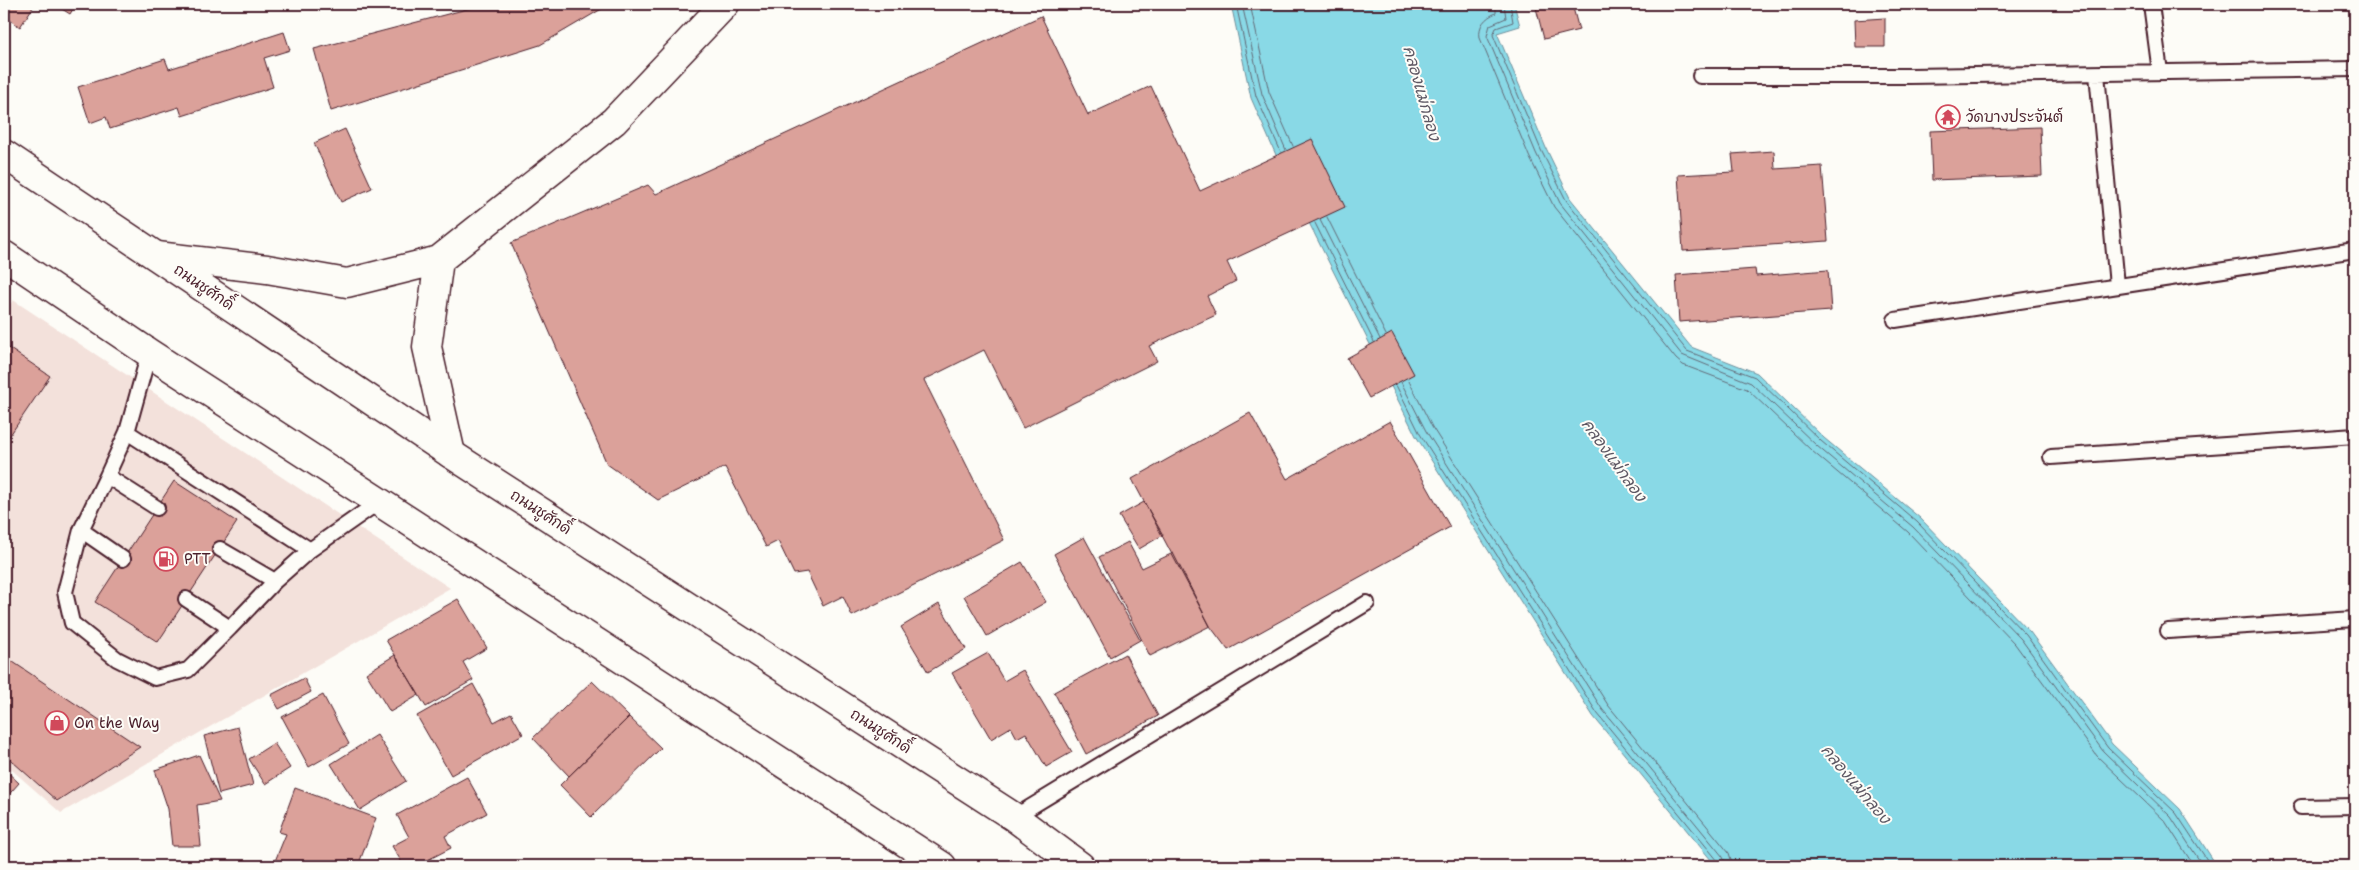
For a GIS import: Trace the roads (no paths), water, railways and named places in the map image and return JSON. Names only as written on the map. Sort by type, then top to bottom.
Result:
[{"type":"main road","points":[[157,256],[267,269],[347,283],[439,260],[614,122],[725,4]]},
{"type":"main road","name":"ถนนชูศักดิ์","points":[[4,154],[452,454],[1014,817],[1057,851],[1080,866]]},
{"type":"main road","points":[[4,254],[149,353],[942,866]]},
{"type":"main road","points":[[439,260],[428,347],[452,454]]},
{"type":"main road","points":[[1057,851],[1088,866]]},
{"type":"lane","points":[[2152,4],[2160,72]]},
{"type":"lane","points":[[1700,76],[2096,74],[2355,69]]},
{"type":"lane","points":[[2096,74],[2117,285]]},
{"type":"lane","points":[[1895,320],[2355,250]]},
{"type":"lane","points":[[149,353],[127,432],[81,530],[65,592],[72,623],[117,659],[155,678],[188,670],[275,581],[310,550],[380,501]]},
{"type":"lane","points":[[127,432],[310,550]]},
{"type":"lane","points":[[2051,458],[2355,436]]},
{"type":"lane","points":[[107,476],[156,508]]},
{"type":"lane","points":[[81,530],[123,559]]},
{"type":"lane","points":[[220,548],[275,581]]},
{"type":"lane","points":[[186,599],[230,628]]},
{"type":"lane","points":[[1014,817],[1367,603]]},
{"type":"lane","points":[[2168,631],[2355,619]]},
{"type":"lane","points":[[2300,807],[2355,806]]},
{"type":"water","name":"คลองแม่กลอง","points":[[1231,4],[1514,4],[1520,26],[1497,33],[1546,148],[1570,198],[1691,347],[1757,373],[1824,438],[1920,518],[2030,632],[2112,744],[2180,809],[2217,866],[1716,866],[1593,716],[1416,436],[1283,171],[1251,98]]},
{"type":"place","name":"วัดบางประจันต์","points":[[1948,117]]},
{"type":"place","name":"PTT","points":[[166,559]]},
{"type":"place","name":"On the Way","points":[[57,723]]}]
